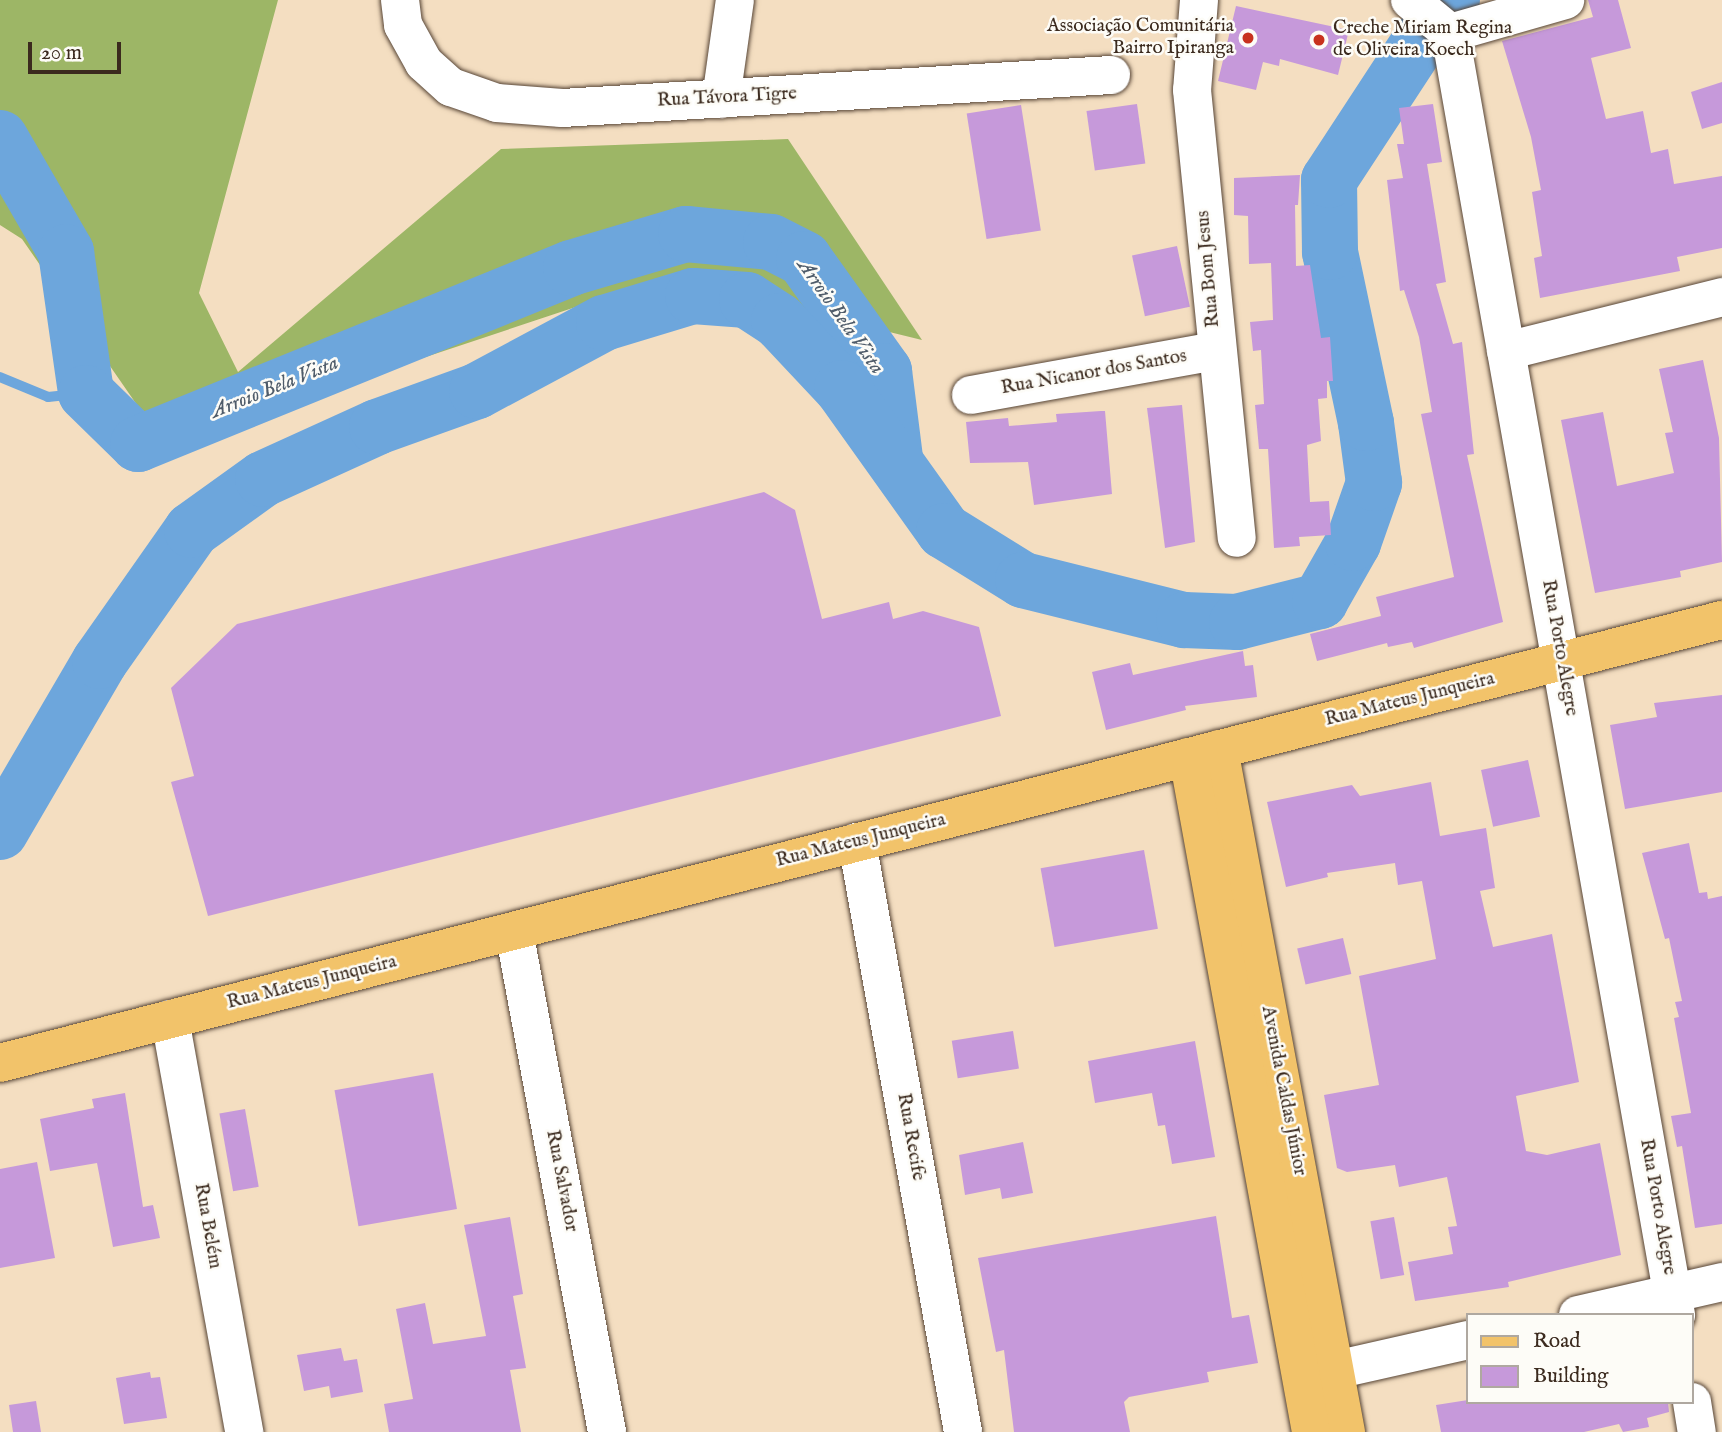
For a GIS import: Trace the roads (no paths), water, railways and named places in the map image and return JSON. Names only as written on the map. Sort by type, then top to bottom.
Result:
[{"type":"main road","name":"Rua Mateus Junqueira","points":[[0,1063],[1722,620]]},
{"type":"main road","name":"Avenida Caldas Júnior","points":[[1203,753],[1318,1374],[1346,1432]]},
{"type":"main road","name":"Avenida Caldas Júnior","points":[[1311,1432],[1318,1374]]},
{"type":"street","name":"Rua Távora Tigre","points":[[400,0],[403,25],[424,63],[451,87],[497,103],[562,108],[1111,75]]},
{"type":"street","points":[[721,99],[736,0]]},
{"type":"street","name":"Rua Bom Jesus","points":[[1199,0],[1192,90],[1216,351],[1237,538]]},
{"type":"street","points":[[1409,0],[1450,33],[1565,0]]},
{"type":"street","name":"Rua Porto Alegre","points":[[1450,33],[1674,1304]]},
{"type":"street","points":[[1506,351],[1722,297]]},
{"type":"street","name":"Rua Nicanor dos Santos","points":[[971,395],[1216,351]]},
{"type":"street","name":"Rua Recife","points":[[857,842],[963,1432]]},
{"type":"street","name":"Rua Salvador","points":[[514,931],[607,1432]]},
{"type":"street","name":"Rua Belém","points":[[170,1019],[244,1432]]},
{"type":"street","points":[[1595,1313],[1674,1304],[1722,1282]]},
{"type":"street","points":[[1318,1374],[1466,1340]]},
{"type":"street","points":[[1692,1404],[1697,1432]]},
{"type":"waterway","name":"Arroio Bela Vista","points":[[1448,6],[1452,0]]},
{"type":"waterway","points":[[0,832],[100,661],[192,530],[263,479],[377,427],[477,391],[604,323],[693,296],[747,300],[779,321],[842,388],[944,531],[1023,580],[1184,620],[1237,622],[1320,601],[1353,543],[1374,483],[1366,423],[1330,252],[1329,180],[1422,38]]},
{"type":"waterway","name":"Arroio Bela Vista","points":[[0,138],[66,252],[86,393],[138,444],[571,268],[686,234],[771,242],[804,259],[884,371],[895,458]]},
{"type":"waterway","points":[[0,377],[48,397],[86,393]]},
{"type":"place","name":"Associação Comunitária Bairro Ipiranga","points":[[1248,38]]},
{"type":"place","name":"Creche Miriam Regina de Oliveira Koech","points":[[1319,40]]}]
